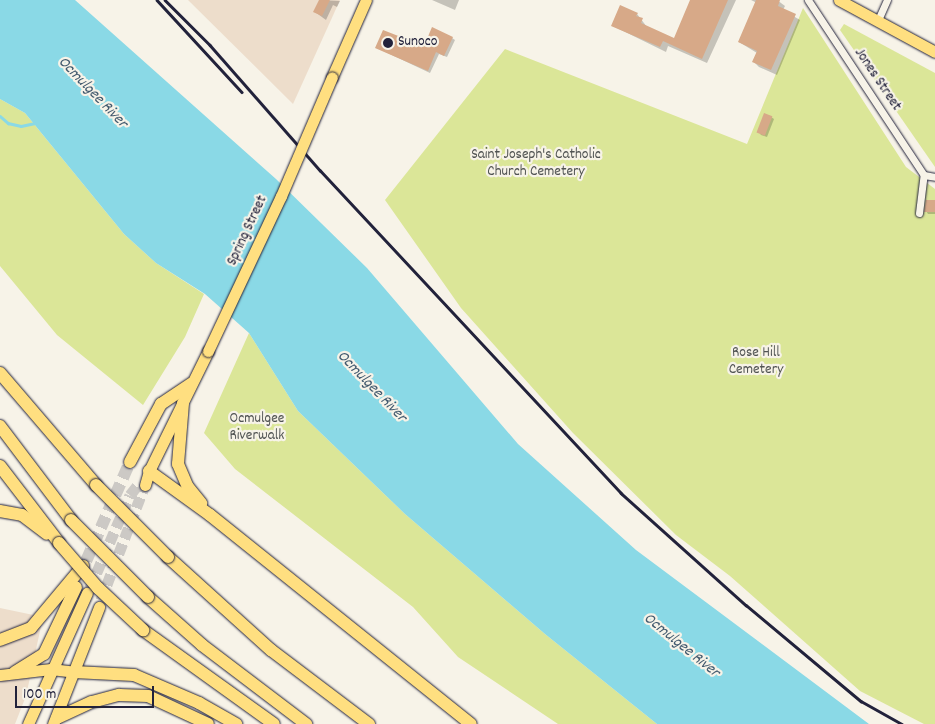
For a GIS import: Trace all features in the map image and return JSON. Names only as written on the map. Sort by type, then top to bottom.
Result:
[{"type":"highway","points":[[0,373],[96,485],[168,557],[271,650],[369,724]]},
{"type":"highway","points":[[130,462],[161,404],[192,384]]},
{"type":"highway","points":[[184,403],[178,464],[188,487],[210,515]]},
{"type":"highway","points":[[0,426],[71,520],[148,597],[202,645],[306,724]]},
{"type":"highway","points":[[0,466],[59,543],[98,588],[143,630],[274,724]]},
{"type":"highway","points":[[149,471],[210,515],[471,724]]},
{"type":"highway","points":[[0,511],[22,515],[59,543]]},
{"type":"highway","points":[[0,640],[31,628],[83,566]]},
{"type":"highway","points":[[15,672],[44,654],[76,587]]},
{"type":"highway","points":[[74,672],[134,675],[200,703],[236,724]]},
{"type":"highway","points":[[55,721],[92,702],[119,695],[148,696],[208,724]]},
{"type":"main road","name":"Spring Street","points":[[143,484],[184,403],[281,196],[366,0]]},
{"type":"main road","points":[[839,0],[935,52]]},
{"type":"main road","points":[[28,724],[51,669],[87,593]]},
{"type":"main road","points":[[55,721],[99,607]]},
{"type":"main road","points":[[0,675],[51,669],[74,672]]},
{"type":"street","name":"Jones Street","points":[[808,0],[924,175]]},
{"type":"street","points":[[878,20],[887,0]]},
{"type":"street","points":[[919,213],[924,175],[935,177]]},
{"type":"shaded area","points":[[188,0],[340,0],[293,104]]},
{"type":"shaded area","points":[[0,608],[43,617],[26,696],[15,724],[0,724]]},
{"type":"green space","name":"Rose Hill Cemetery","points":[[803,8],[906,167],[935,189],[935,724],[924,724],[860,691],[730,576],[676,535],[573,433],[461,308],[385,200],[505,49],[747,144]]},
{"type":"green space","points":[[844,24],[935,73],[935,167],[840,30]]},
{"type":"green space","points":[[0,99],[25,113],[124,234],[156,263],[204,294],[185,337],[143,405],[57,335],[0,266]]},
{"type":"green space","name":"Ocmulgee Riverwalk","points":[[249,333],[298,411],[405,514],[545,634],[657,724],[558,724],[458,657],[413,607],[235,469],[204,433]]},
{"type":"water","name":"Ocmulgee River","points":[[0,0],[75,0],[276,179],[367,268],[518,444],[636,550],[869,724],[657,724],[545,634],[405,514],[298,411],[249,333],[205,294],[156,263],[124,234],[25,113],[0,99]]},
{"type":"building","points":[[319,0],[330,0],[322,16],[313,12]]},
{"type":"building","points":[[690,0],[728,0],[702,59],[663,41],[660,47],[611,26],[620,5],[638,13],[636,16],[643,18],[641,23],[674,38]]},
{"type":"building","points":[[756,0],[780,0],[778,6],[796,14],[771,70],[752,62],[757,51],[738,42]]},
{"type":"building","points":[[432,27],[453,37],[444,56],[436,52],[428,71],[375,48],[383,30],[424,46]]},
{"type":"building","points":[[764,113],[772,116],[765,136],[756,133]]},
{"type":"building","points":[[926,200],[935,200],[935,212],[924,212]]},
{"type":"waterway","points":[[0,116],[8,123],[21,126],[35,123]]},
{"type":"tunnel","points":[[79,577],[130,462]]},
{"type":"tunnel","points":[[90,588],[130,495],[140,482]]},
{"type":"tunnel","points":[[101,600],[145,485]]},
{"type":"railway","points":[[157,0],[242,92]]},
{"type":"railway","points":[[165,0],[210,45],[320,170],[621,493],[746,605],[861,701],[902,724]]},
{"type":"place","name":"Sunoco","points":[[388,43]]},
{"type":"park label","name":"Saint Joseph's Catholic Church Cemetery","points":[[536,164]]}]
